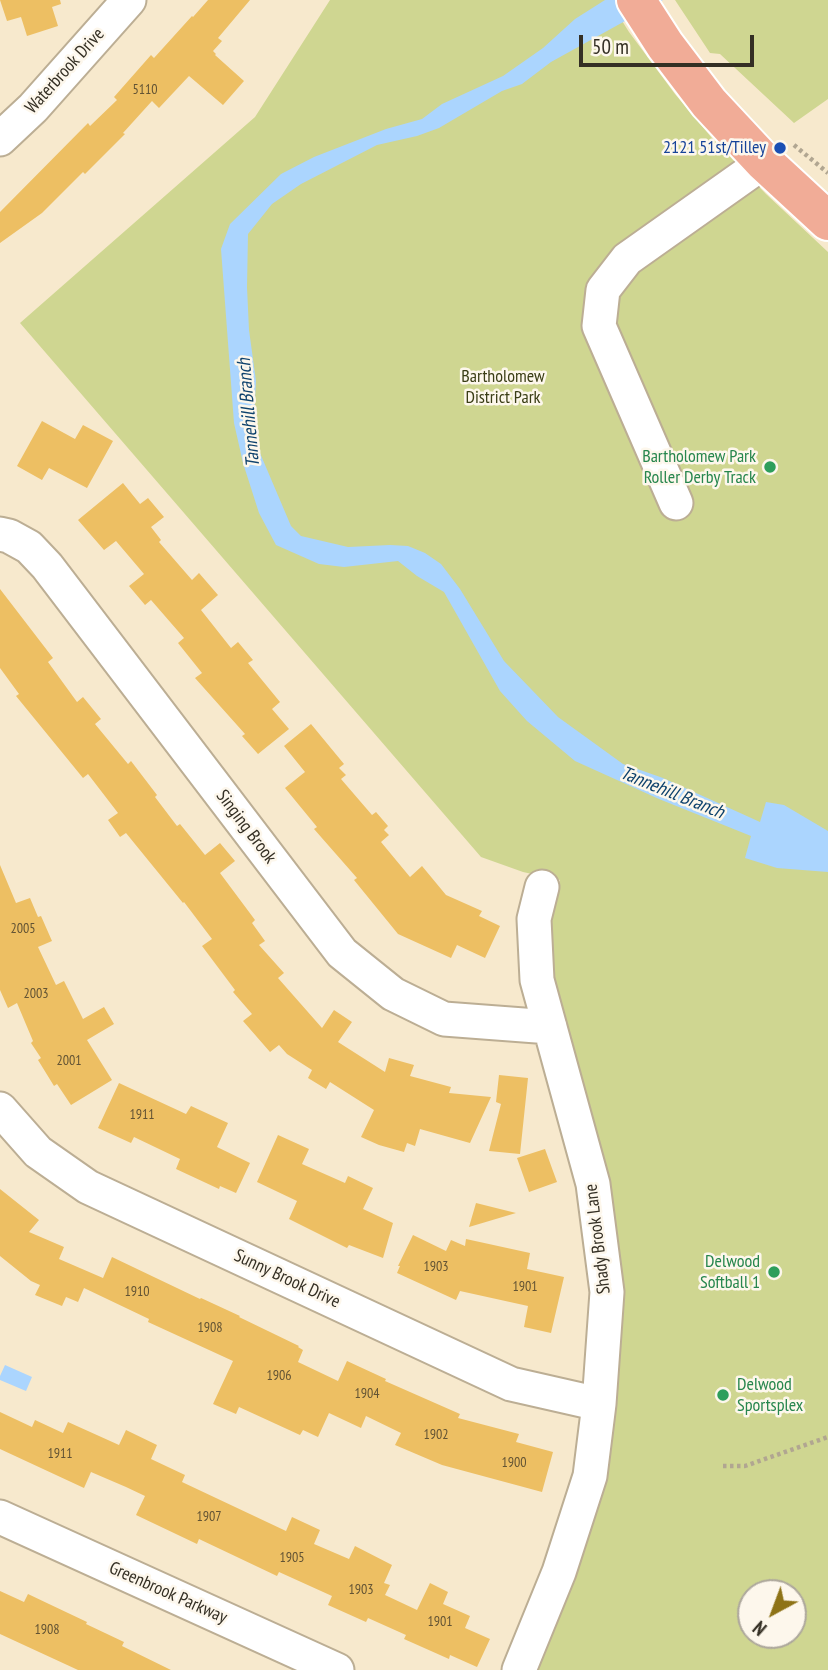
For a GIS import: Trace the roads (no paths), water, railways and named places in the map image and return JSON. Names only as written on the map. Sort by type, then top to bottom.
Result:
[{"type":"main road","points":[[645,15],[709,103],[764,162],[828,221]]},
{"type":"street","name":"Waterbrook Drive","points":[[0,139],[33,108],[129,0]]},
{"type":"street","points":[[676,502],[599,326],[603,290],[627,260],[764,162]]},
{"type":"street","name":"Singing Brook","points":[[0,534],[29,547],[47,566],[342,953],[393,994],[443,1019],[550,1027]]},
{"type":"street","name":"Shady Brook Lane","points":[[519,1670],[559,1572],[590,1476],[599,1404],[607,1292],[593,1184],[537,980],[534,919],[542,887]]},
{"type":"street","name":"Sunny Brook Drive","points":[[0,1109],[38,1152],[89,1188],[511,1384],[599,1404]]},
{"type":"street","name":"Greenbrook Parkway","points":[[0,1517],[337,1670]]},
{"type":"water","name":"Tannehill Branch","points":[[605,0],[663,0],[551,62],[522,84],[502,91],[439,128],[377,145],[301,184],[272,204],[248,234],[247,287],[249,330],[256,381],[254,417],[257,446],[291,526],[301,536],[348,547],[408,546],[425,553],[441,564],[460,589],[504,661],[558,717],[623,764],[663,778],[760,822],[766,802],[784,805],[828,831],[828,872],[777,868],[745,858],[751,836],[575,761],[527,721],[500,691],[444,592],[398,561],[344,567],[319,564],[276,545],[259,513],[243,463],[234,423],[221,249],[230,224],[281,174],[314,157],[386,129],[422,119],[442,104],[503,76],[543,48],[575,19]]},
{"type":"water","points":[[5,1365],[32,1377],[26,1391],[0,1380]]},
{"type":"place","name":"2121 51st/Tilley","points":[[780,148]]},
{"type":"place","name":"Bartholomew Park Roller Derby Track","points":[[770,467]]},
{"type":"place","name":"Delwood Softball 1","points":[[774,1272]]},
{"type":"place","name":"Delwood Sportsplex","points":[[723,1395]]},
{"type":"park label","name":"Bartholomew District Park","points":[[503,387]]}]
